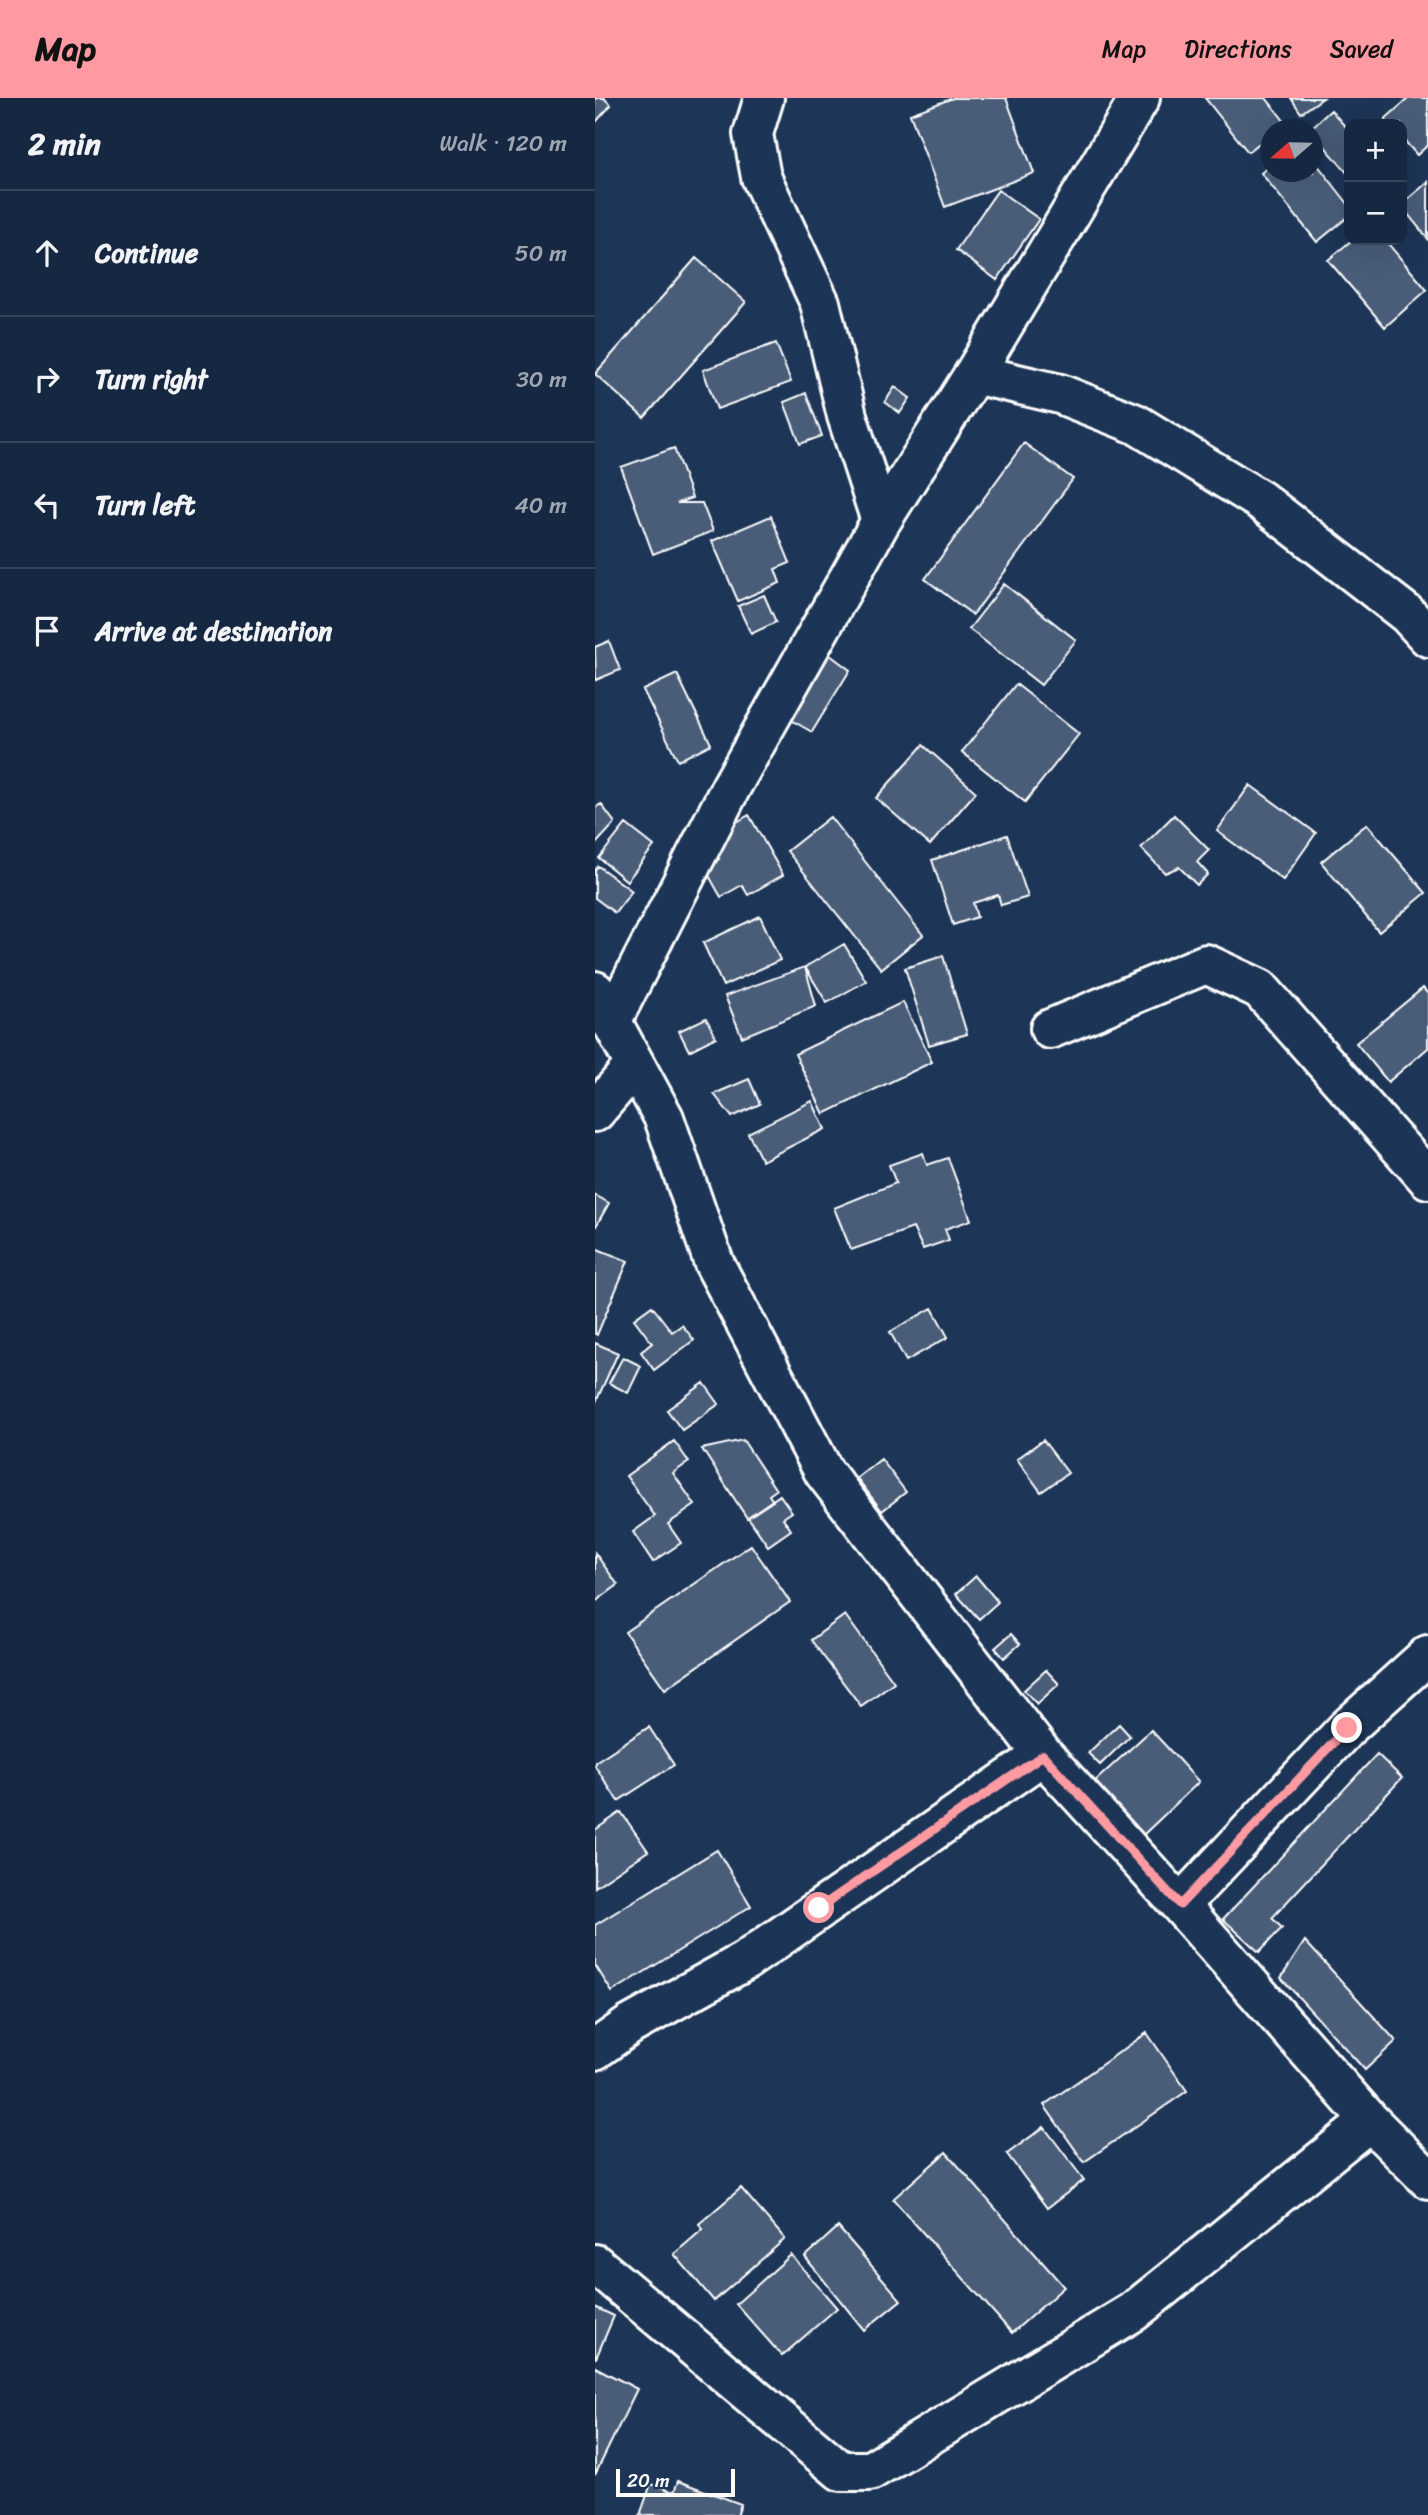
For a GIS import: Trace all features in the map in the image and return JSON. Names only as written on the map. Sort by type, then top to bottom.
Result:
[{"type":"street","points":[[764,98],[753,134],[761,177],[820,303],[847,416],[881,521]]},
{"type":"street","points":[[1140,98],[974,374],[881,521],[603,1007],[664,1118],[714,1263],[824,1472],[1043,1755],[1180,1905],[1370,2121],[1428,2179]]},
{"type":"street","points":[[974,374],[1060,394],[1136,424],[1260,500],[1407,614],[1428,637]]},
{"type":"street","points":[[1050,1028],[1206,964],[1260,989],[1428,1179]]},
{"type":"street","points":[[595,1112],[635,1065]]},
{"type":"street","points":[[1180,1905],[1347,1728],[1428,1655]]},
{"type":"street","points":[[595,2050],[630,2025],[745,1961],[1043,1755]]},
{"type":"street","points":[[595,2264],[841,2471],[870,2471],[1133,2312],[1370,2121]]},
{"type":"building","points":[[595,98],[604,98],[611,105],[595,123]]},
{"type":"building","points":[[953,98],[1006,98],[1034,173],[945,207],[910,114]]},
{"type":"building","points":[[1205,98],[1266,98],[1283,119],[1260,119],[1260,143],[1248,152]]},
{"type":"building","points":[[1291,98],[1323,98],[1301,113]]},
{"type":"building","points":[[1409,98],[1428,98],[1428,145],[1417,155],[1407,144],[1407,119],[1385,119]]},
{"type":"building","points":[[1331,110],[1344,125],[1344,169],[1323,144],[1321,119]]},
{"type":"building","points":[[1323,172],[1344,199],[1344,220],[1317,242],[1268,182],[1323,182]]},
{"type":"building","points":[[1428,182],[1428,239],[1407,213],[1407,200]]},
{"type":"building","points":[[998,190],[1039,219],[997,280],[956,250]]},
{"type":"building","points":[[1346,245],[1389,245],[1427,290],[1385,327],[1328,260]]},
{"type":"building","points":[[696,258],[746,302],[644,418],[595,374]]},
{"type":"building","points":[[776,343],[791,382],[717,409],[703,370]]},
{"type":"building","points":[[895,387],[910,398],[900,413],[885,402]]},
{"type":"building","points":[[806,393],[822,436],[800,444],[784,402]]},
{"type":"building","points":[[1024,443],[1073,479],[973,615],[925,579]]},
{"type":"building","points":[[674,448],[692,498],[677,503],[702,503],[713,531],[653,554],[621,467]]},
{"type":"building","points":[[771,516],[790,563],[775,569],[780,583],[738,601],[712,541]]},
{"type":"building","points":[[1004,584],[1076,640],[1041,685],[969,629]]},
{"type":"building","points":[[764,595],[776,622],[751,634],[738,606]]},
{"type":"building","points":[[609,641],[620,670],[596,680],[595,647]]},
{"type":"building","points":[[826,652],[850,670],[812,732],[784,716]]},
{"type":"building","points":[[677,674],[711,744],[678,761],[643,690]]},
{"type":"building","points":[[1016,684],[1079,734],[1025,802],[962,752]]},
{"type":"building","points":[[923,745],[976,792],[930,845],[876,798]]},
{"type":"building","points":[[1250,785],[1316,833],[1283,880],[1217,831]]},
{"type":"building","points":[[601,804],[615,823],[595,845],[595,808]]},
{"type":"building","points":[[749,815],[783,875],[748,895],[742,885],[721,897],[704,867],[719,859],[707,839]]},
{"type":"building","points":[[1174,815],[1209,850],[1197,862],[1208,874],[1197,885],[1179,867],[1165,873],[1141,848]]},
{"type":"building","points":[[830,817],[923,935],[881,969],[787,851]]},
{"type":"building","points":[[626,824],[654,846],[627,881],[599,858]]},
{"type":"building","points":[[1367,824],[1426,893],[1379,932],[1321,862]]},
{"type":"building","points":[[1007,835],[1028,897],[1001,905],[998,895],[973,903],[977,917],[953,925],[932,860]]},
{"type":"building","points":[[598,866],[632,891],[615,913],[595,898],[595,870]]},
{"type":"building","points":[[760,916],[780,960],[723,986],[703,943]]},
{"type":"building","points":[[844,944],[866,981],[827,1003],[805,967]]},
{"type":"building","points":[[943,956],[967,1034],[929,1045],[905,968]]},
{"type":"building","points":[[805,967],[816,1006],[742,1037],[725,996]]},
{"type":"building","points":[[1423,988],[1428,994],[1428,1048],[1388,1082],[1356,1043]]},
{"type":"building","points":[[903,1002],[932,1062],[824,1114],[795,1054]]},
{"type":"building","points":[[706,1018],[716,1037],[689,1051],[679,1031]]},
{"type":"building","points":[[749,1079],[760,1104],[732,1117],[714,1094]]},
{"type":"building","points":[[812,1101],[825,1129],[762,1161],[748,1133]]},
{"type":"building","points":[[923,1153],[927,1165],[948,1158],[971,1220],[945,1229],[949,1240],[923,1249],[913,1228],[851,1250],[834,1208],[896,1183],[889,1165]]},
{"type":"building","points":[[595,1195],[609,1203],[596,1226],[595,1225]]},
{"type":"building","points":[[595,1248],[628,1261],[597,1335],[595,1334]]},
{"type":"building","points":[[652,1306],[672,1332],[682,1325],[694,1340],[654,1370],[641,1352],[652,1343],[634,1319]]},
{"type":"building","points":[[932,1308],[948,1337],[906,1361],[890,1332]]},
{"type":"building","points":[[595,1343],[618,1353],[595,1404]]},
{"type":"building","points":[[623,1357],[641,1366],[628,1393],[609,1383]]},
{"type":"building","points":[[704,1383],[719,1404],[682,1430],[667,1410]]},
{"type":"building","points":[[743,1440],[776,1490],[769,1495],[773,1501],[747,1518],[702,1449]]},
{"type":"building","points":[[1043,1440],[1068,1473],[1041,1492],[1017,1459]]},
{"type":"building","points":[[674,1441],[689,1462],[673,1473],[695,1505],[668,1524],[681,1543],[653,1562],[633,1532],[655,1516],[626,1476]]},
{"type":"building","points":[[881,1459],[906,1492],[882,1511],[857,1478]]},
{"type":"building","points":[[780,1495],[792,1512],[783,1518],[791,1530],[768,1546],[748,1517]]},
{"type":"building","points":[[751,1545],[790,1602],[665,1689],[625,1632]]},
{"type":"building","points":[[595,1553],[618,1585],[595,1602]]},
{"type":"building","points":[[976,1576],[998,1602],[979,1619],[956,1594]]},
{"type":"building","points":[[845,1615],[894,1682],[861,1706],[811,1640]]},
{"type":"building","points":[[1011,1634],[1020,1644],[1004,1658],[995,1648]]},
{"type":"building","points":[[1046,1670],[1059,1684],[1037,1704],[1024,1690]]},
{"type":"building","points":[[1119,1724],[1130,1736],[1100,1765],[1088,1753]]},
{"type":"building","points":[[649,1727],[674,1765],[618,1801],[595,1762]]},
{"type":"building","points":[[1151,1730],[1199,1782],[1143,1835],[1093,1783]]},
{"type":"building","points":[[1377,1754],[1402,1778],[1272,1918],[1282,1928],[1259,1952],[1223,1919]]},
{"type":"building","points":[[621,1812],[648,1851],[595,1887],[595,1830]]},
{"type":"building","points":[[717,1850],[751,1906],[612,1992],[595,1965],[595,1925]]},
{"type":"building","points":[[1305,1941],[1396,2041],[1365,2070],[1281,1978]]},
{"type":"building","points":[[1147,2033],[1187,2091],[1084,2162],[1044,2105]]},
{"type":"building","points":[[1044,2127],[1084,2180],[1047,2208],[1007,2154]]},
{"type":"building","points":[[946,2152],[1064,2287],[1012,2333],[893,2199]]},
{"type":"building","points":[[741,2188],[785,2239],[714,2301],[674,2254],[703,2229],[699,2224]]},
{"type":"building","points":[[838,2227],[901,2300],[864,2330],[805,2257]]},
{"type":"building","points":[[791,2255],[837,2308],[782,2356],[736,2304]]},
{"type":"building","points":[[595,2307],[614,2316],[596,2358],[595,2358]]},
{"type":"building","points":[[595,2367],[637,2389],[595,2475]]},
{"type":"building","points":[[678,2481],[741,2504],[737,2515],[640,2515],[651,2484],[674,2492]]},
{"type":"route","points":[[819,1908],[1043,1755],[1180,1905],[1347,1728]]}]
